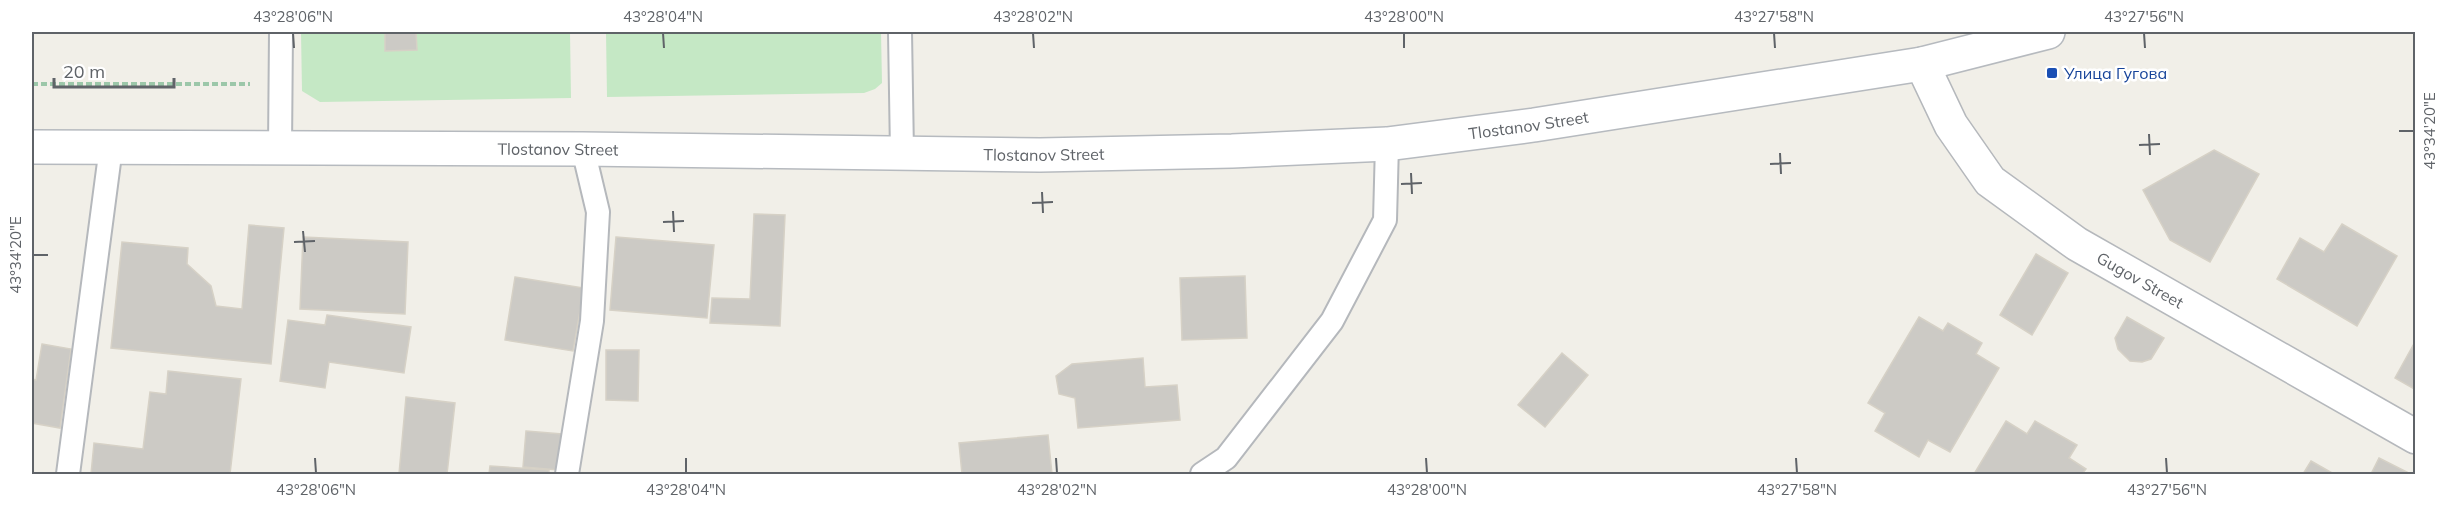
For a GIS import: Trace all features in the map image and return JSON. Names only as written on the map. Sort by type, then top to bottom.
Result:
[{"type":"main road","name":"Tlostanov Street","points":[[32,147],[583,149],[1040,155],[1160,153],[1387,144],[1534,125],[1922,64],[2048,32]]},
{"type":"main road","name":"Gugov Street","points":[[1922,64],[1951,125],[1989,181],[2078,244],[2415,437]]},
{"type":"lane","points":[[280,148],[281,32]]},
{"type":"lane","points":[[900,32],[902,153]]},
{"type":"lane","points":[[1202,474],[1226,458],[1332,321],[1384,220],[1387,144]]},
{"type":"lane","points":[[68,474],[111,147]]},
{"type":"lane","points":[[567,474],[592,321],[597,234],[598,212],[583,149]]},
{"type":"path","points":[[32,84],[253,84]]},
{"type":"green space","points":[[301,32],[570,32],[571,98],[320,102],[302,91]]},
{"type":"green space","points":[[606,32],[881,32],[882,83],[875,89],[864,93],[607,97]]},
{"type":"building","points":[[385,32],[416,32],[417,50],[385,51]]},
{"type":"building","points":[[2214,150],[2259,174],[2210,262],[2170,240],[2143,190]]},
{"type":"building","points":[[754,214],[785,215],[780,326],[710,323],[712,298],[750,299]]},
{"type":"building","points":[[2342,224],[2397,256],[2357,326],[2277,279],[2300,238],[2324,252]]},
{"type":"building","points":[[249,225],[284,228],[271,364],[111,348],[122,242],[188,248],[187,264],[211,286],[216,306],[242,309]]},
{"type":"building","points":[[303,237],[408,242],[405,314],[300,309]]},
{"type":"building","points":[[616,237],[714,245],[707,318],[610,310]]},
{"type":"building","points":[[2036,254],[2068,273],[2032,335],[2000,315]]},
{"type":"building","points":[[1245,276],[1247,338],[1182,340],[1180,278]]},
{"type":"building","points":[[515,277],[584,288],[573,351],[505,340]]},
{"type":"building","points":[[327,315],[411,327],[404,373],[329,362],[325,388],[280,381],[288,320],[325,325]]},
{"type":"building","points":[[1919,317],[1943,331],[1948,323],[1982,343],[1976,354],[1999,368],[1950,452],[1928,440],[1919,457],[1875,431],[1885,413],[1868,403]]},
{"type":"building","points":[[2127,317],[2164,338],[2151,359],[2142,362],[2130,361],[2118,349],[2115,338]]},
{"type":"building","points":[[2416,340],[2416,390],[2395,378]]},
{"type":"building","points":[[42,344],[71,349],[60,428],[32,423],[32,379],[36,380]]},
{"type":"building","points":[[606,350],[639,350],[638,401],[606,400]]},
{"type":"building","points":[[1562,353],[1588,375],[1545,427],[1518,405]]},
{"type":"building","points":[[1143,358],[1145,387],[1177,385],[1180,420],[1078,428],[1075,398],[1059,394],[1056,376],[1072,364]]},
{"type":"building","points":[[168,371],[241,379],[230,474],[91,474],[94,443],[143,449],[150,392],[166,394]]},
{"type":"building","points":[[406,397],[455,403],[447,474],[399,474]]},
{"type":"building","points":[[2006,421],[2027,434],[2035,421],[2077,445],[2069,458],[2086,469],[2082,474],[1974,474]]},
{"type":"building","points":[[526,431],[562,434],[559,470],[523,467]]},
{"type":"building","points":[[1048,435],[1052,474],[962,474],[959,443]]},
{"type":"building","points":[[2379,458],[2407,472],[2406,474],[2371,474]]},
{"type":"building","points":[[2311,461],[2334,474],[2303,474]]},
{"type":"building","points":[[490,466],[549,470],[549,474],[489,474]]},
{"type":"place","name":"Улица Гугова","points":[[2052,73]]}]
